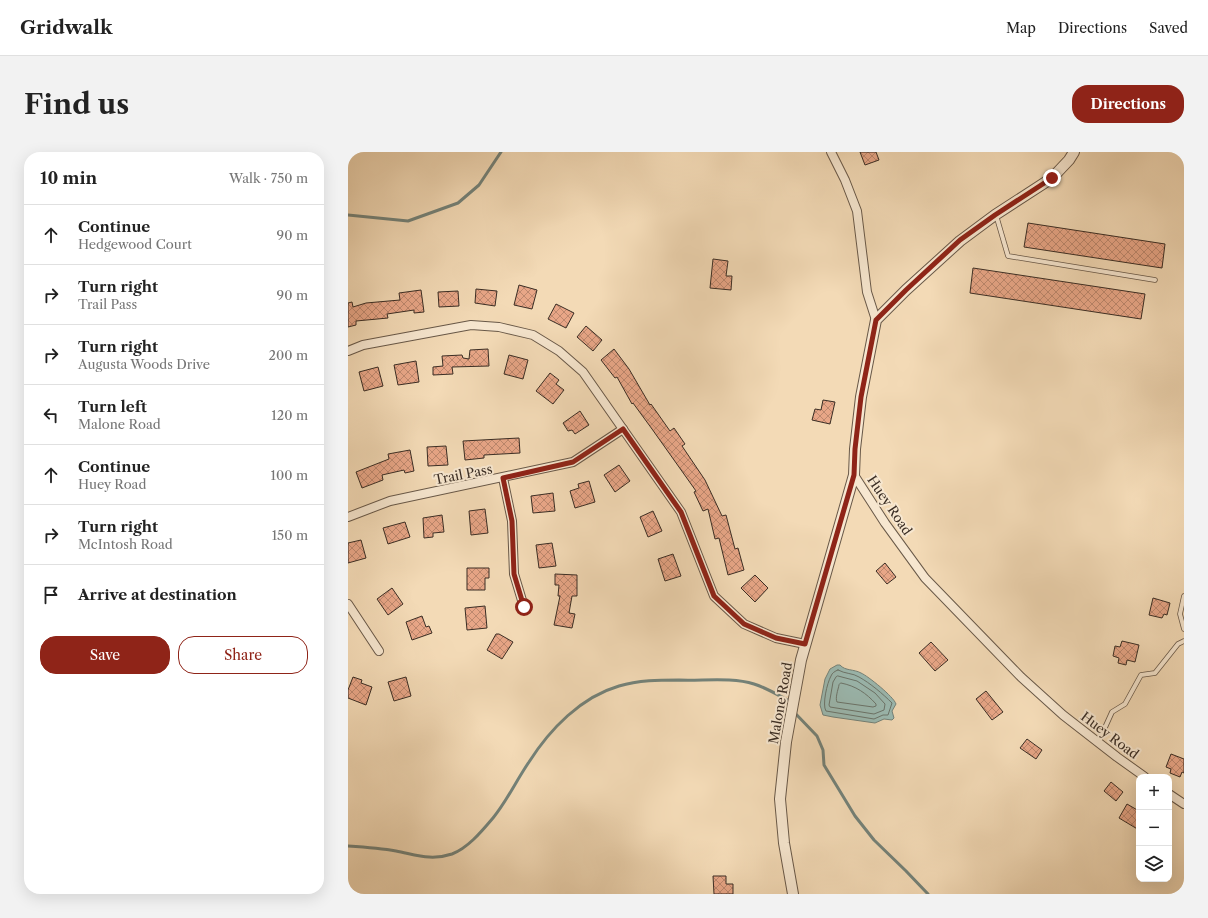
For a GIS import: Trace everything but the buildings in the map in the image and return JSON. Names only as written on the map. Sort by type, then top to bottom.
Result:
[{"type":"street","name":"Huey Road","points":[[831,152],[845,180],[857,211],[867,292],[876,320],[861,397],[855,449],[854,475],[885,523],[925,578],[1021,677],[1063,715],[1141,774]]},
{"type":"street","points":[[876,320],[960,240],[1052,178],[1069,160],[1074,152]]},
{"type":"street","points":[[348,351],[363,345],[472,325],[499,327],[533,335],[559,351],[583,372],[681,512],[714,596],[744,624],[776,638],[805,644]]},
{"type":"street","name":"Trail Pass","points":[[348,517],[390,501],[573,462],[623,429]]},
{"type":"street","name":"Malone Road","points":[[793,894],[784,843],[780,799],[786,742],[805,644],[854,475]]},
{"type":"street","points":[[503,478],[512,521],[514,574],[524,607]]},
{"type":"street","points":[[348,604],[379,651]]},
{"type":"street","points":[[1172,796],[1184,804]]},
{"type":"lane","points":[[995,215],[1008,256],[1155,280]]},
{"type":"lane","points":[[1184,596],[1180,614],[1184,629]]},
{"type":"lane","points":[[1098,743],[1112,712],[1125,704],[1141,675],[1155,673],[1178,644],[1184,641]]},
{"type":"water","points":[[837,665],[861,673],[875,682],[886,692],[896,704],[892,711],[894,718],[892,720],[884,719],[875,723],[823,715],[820,705],[825,679],[830,669]]},
{"type":"waterway","points":[[348,215],[408,221],[458,203],[479,185],[501,152]]},
{"type":"waterway","points":[[348,846],[384,849],[417,856],[431,857],[452,854],[464,848],[484,828],[503,805],[524,769],[537,750],[557,726],[579,706],[605,691],[619,686],[642,681],[656,680],[736,681],[754,684],[772,692],[790,703]]},
{"type":"waterway","points":[[794,712],[817,736],[823,750],[824,765],[855,816],[874,840],[928,894]]},
{"type":"route","points":[[524,607],[514,574],[512,521],[503,478],[573,462],[623,429],[681,512],[714,596],[744,624],[776,638],[805,644],[854,475],[855,449],[861,397],[876,320],[960,240],[1052,178]]}]
